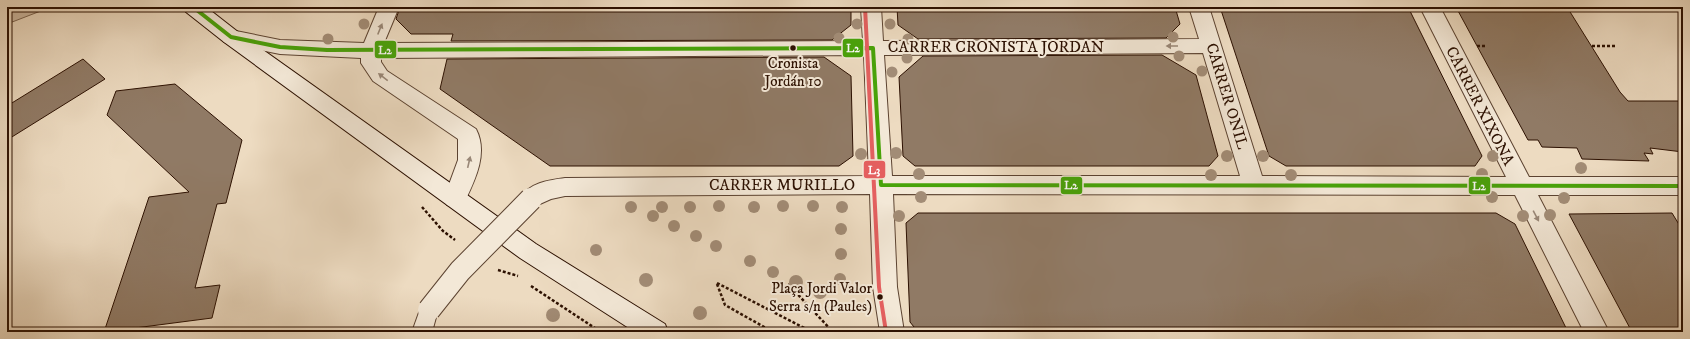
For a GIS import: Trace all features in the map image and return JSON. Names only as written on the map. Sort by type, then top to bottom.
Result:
[{"type":"street","points":[[193,7],[231,37],[528,251],[656,332]]},
{"type":"street","points":[[389,7],[371,51],[371,63],[380,76],[468,135],[471,147],[470,163],[455,198]]},
{"type":"street","points":[[871,7],[885,289],[888,320],[892,332]]},
{"type":"street","name":"CARRER ONIL","points":[[1199,7],[1254,185]]},
{"type":"street","name":"CARRER XIXONA","points":[[1430,7],[1520,186],[1597,332]]},
{"type":"street","name":"CARRER CRONISTA JORDAN","points":[[231,37],[280,47],[371,51],[1211,46]]},
{"type":"street","name":"CARRER MURILLO","points":[[429,310],[460,271],[531,199],[547,190],[565,187],[881,185],[1683,186]]},
{"type":"lane","points":[[422,332],[429,310]]},
{"type":"path","points":[[1592,46],[1616,46]]},
{"type":"path","points":[[496,270],[519,276]]},
{"type":"path","points":[[525,281],[549,299],[601,332]]},
{"type":"path","points":[[773,332],[725,305],[717,284],[812,332]]},
{"type":"path","points":[[788,284],[833,332]]},
{"type":"shaded area","points":[[7,7],[51,7],[7,24]]},
{"type":"building","points":[[400,7],[851,7],[851,25],[832,40],[451,41],[453,34],[411,34],[396,19]]},
{"type":"building","points":[[897,7],[1175,7],[1180,24],[1166,38],[918,39],[898,25]]},
{"type":"building","points":[[1220,7],[1408,7],[1482,156],[1475,166],[1286,166],[1269,156]]},
{"type":"building","points":[[1465,7],[1567,7],[1620,92],[1628,101],[1683,101],[1683,152],[1650,148],[1653,154],[1644,153],[1649,161],[1582,159],[1577,148],[1542,147],[1538,140],[1528,140],[1457,9],[1466,9]]},
{"type":"building","points":[[1162,55],[1196,75],[1218,156],[1209,166],[915,166],[903,156],[899,77],[923,56]]},
{"type":"building","points":[[824,57],[851,76],[853,156],[839,166],[550,166],[440,89],[447,59]]},
{"type":"building","points":[[83,59],[105,79],[7,140],[7,106]]},
{"type":"building","points":[[175,84],[242,140],[226,203],[217,204],[195,288],[220,285],[212,318],[104,332],[149,197],[189,192],[107,115],[116,91]]},
{"type":"building","points":[[918,213],[1496,213],[1515,224],[1568,332],[918,332],[910,322],[906,223]]},
{"type":"building","points":[[1672,213],[1683,231],[1683,332],[1632,332],[1569,214]]},
{"type":"transit line","name":"L2","points":[[193,7],[231,37],[280,47],[327,50],[873,48],[881,185],[1683,186]]},
{"type":"transit line","name":"L3","points":[[865,7],[879,287],[886,332]]},
{"type":"place","name":"Cronista Jordán 10","points":[[793,48]]},
{"type":"place","name":"Plaça Jordi Valor Serra s/n (Paules)","points":[[880,297]]}]
